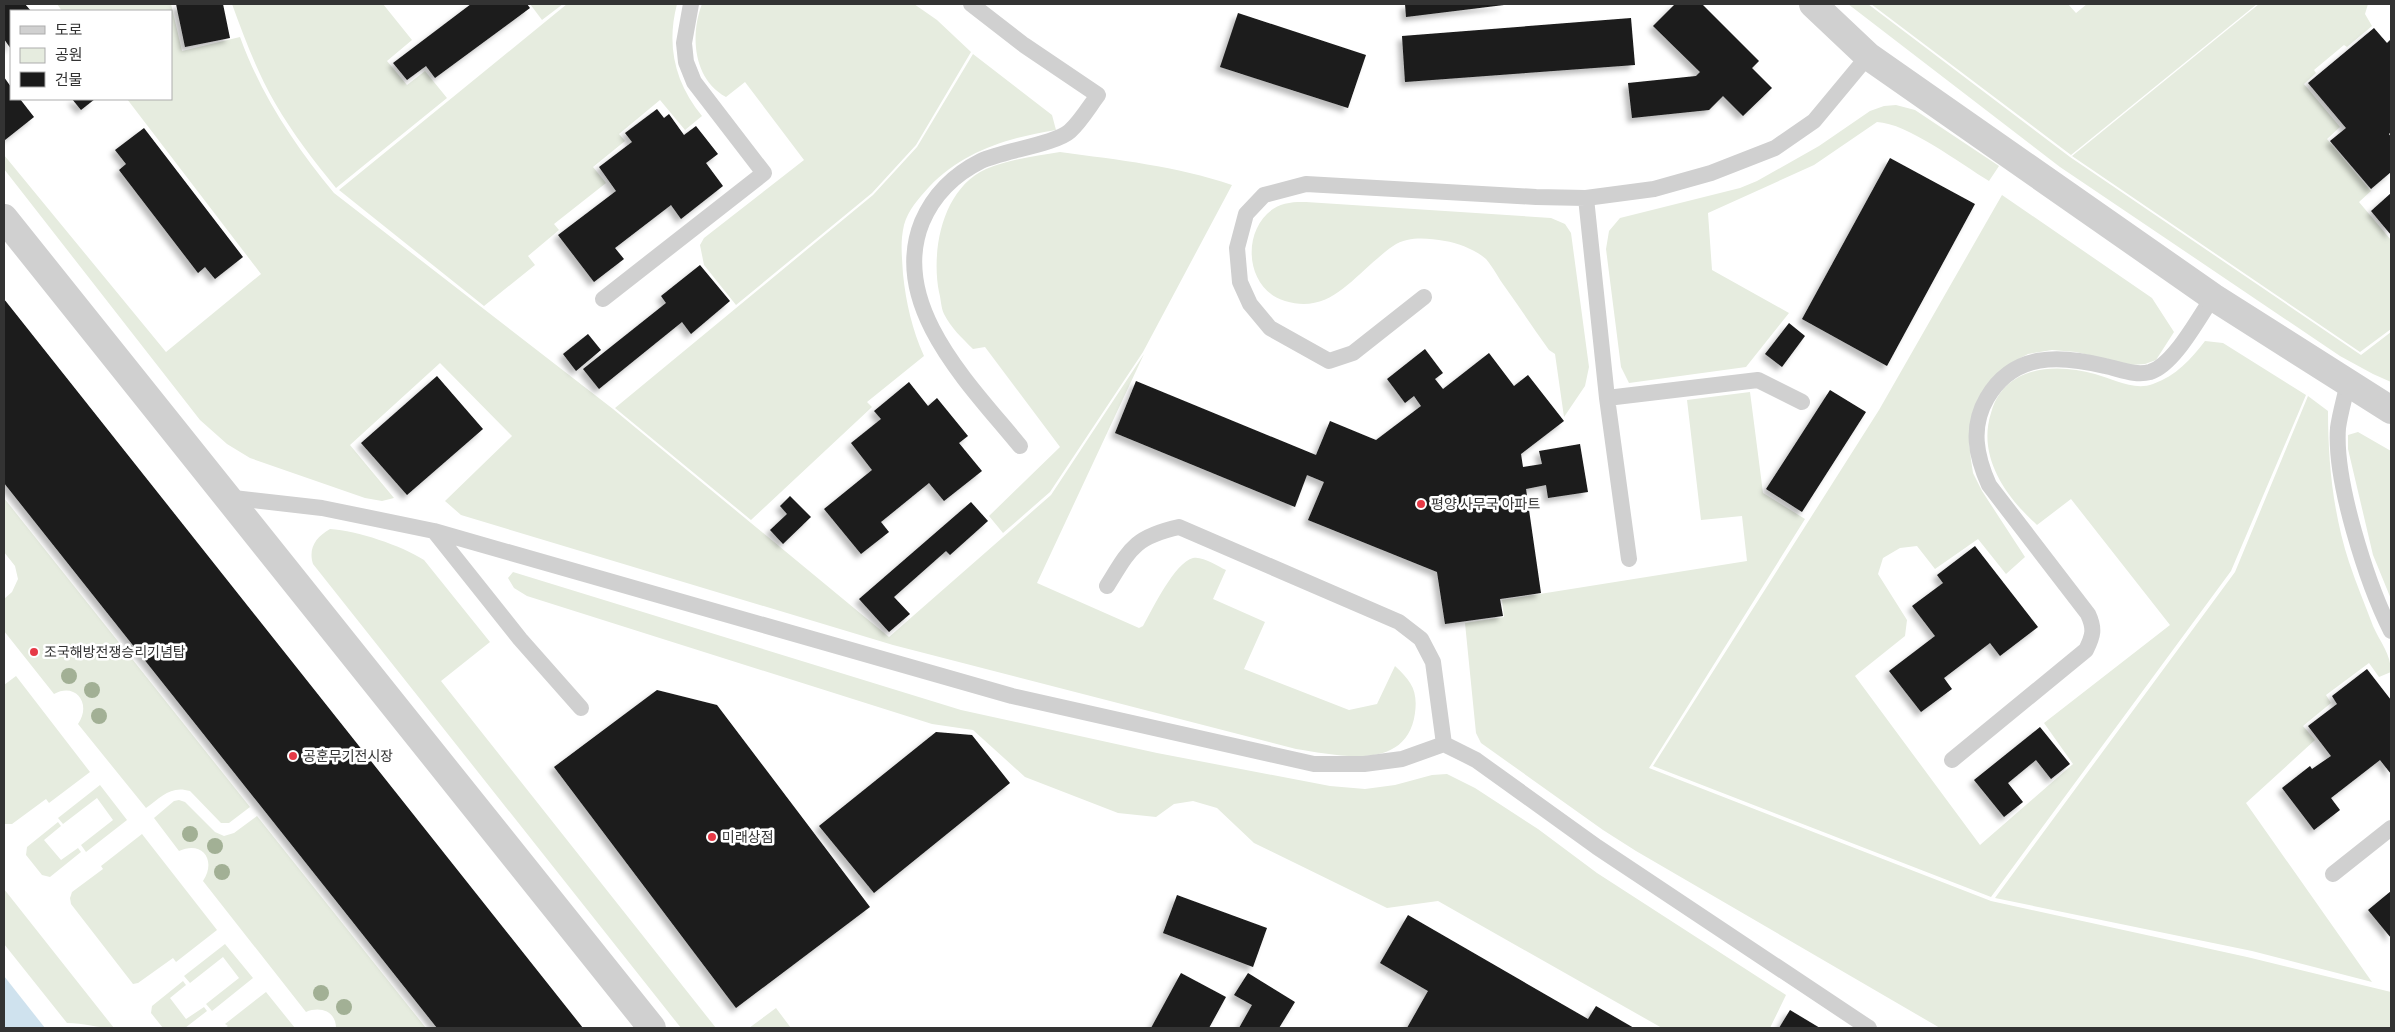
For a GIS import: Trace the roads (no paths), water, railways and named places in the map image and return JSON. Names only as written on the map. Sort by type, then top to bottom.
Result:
[{"type":"street","points":[[1813,4],[1868,56],[2213,297],[2391,410]]},
{"type":"street","points":[[4,218],[225,497],[652,1028]]},
{"type":"lane","points":[[603,299],[764,173],[694,82],[686,62],[684,43],[691,4]]},
{"type":"lane","points":[[971,4],[1024,46],[1098,95],[1069,132],[1053,139],[982,160],[953,178],[935,196],[920,228],[915,254],[916,280],[924,312],[941,346],[1020,446]]},
{"type":"lane","points":[[1424,297],[1353,353],[1328,361],[1270,328],[1250,304],[1240,282],[1237,248],[1246,214],[1264,195],[1306,184],[1508,197],[1586,198],[1654,189],[1711,173],[1775,148],[1814,121],[1868,56]]},
{"type":"lane","points":[[1586,198],[1607,398],[1629,559]]},
{"type":"lane","points":[[1952,760],[2086,650],[2093,636],[2093,625],[2088,614],[1990,485],[1979,462],[1976,441],[1985,402],[1994,387],[2011,370],[2030,362],[2056,358],[2084,361],[2138,374],[2152,371],[2168,361],[2213,297]]},
{"type":"lane","points":[[1607,398],[1758,380],[1802,402]]},
{"type":"lane","points":[[2348,382],[2338,427],[2338,450],[2347,502],[2363,559],[2391,631]]},
{"type":"lane","points":[[225,497],[322,508],[434,531],[1012,696],[1314,764],[1364,764],[1402,759],[1444,744],[1476,760],[1597,847],[1869,1028]]},
{"type":"lane","points":[[1107,586],[1130,549],[1155,532],[1179,527],[1399,622],[1421,639],[1433,662],[1444,744]]},
{"type":"lane","points":[[434,531],[520,639],[581,708]]},
{"type":"lane","points":[[2333,874],[2391,828]]},
{"type":"water","points":[[4,976],[45,1028],[4,1028]]},
{"type":"place","name":"평양 사무국 아파트","points":[[1421,504]]},
{"type":"place","name":"조국해방전쟁승리기념탑","points":[[34,652]]},
{"type":"place","name":"공훈무기전시장","points":[[293,756]]},
{"type":"place","name":"미래상점","points":[[712,837]]}]
